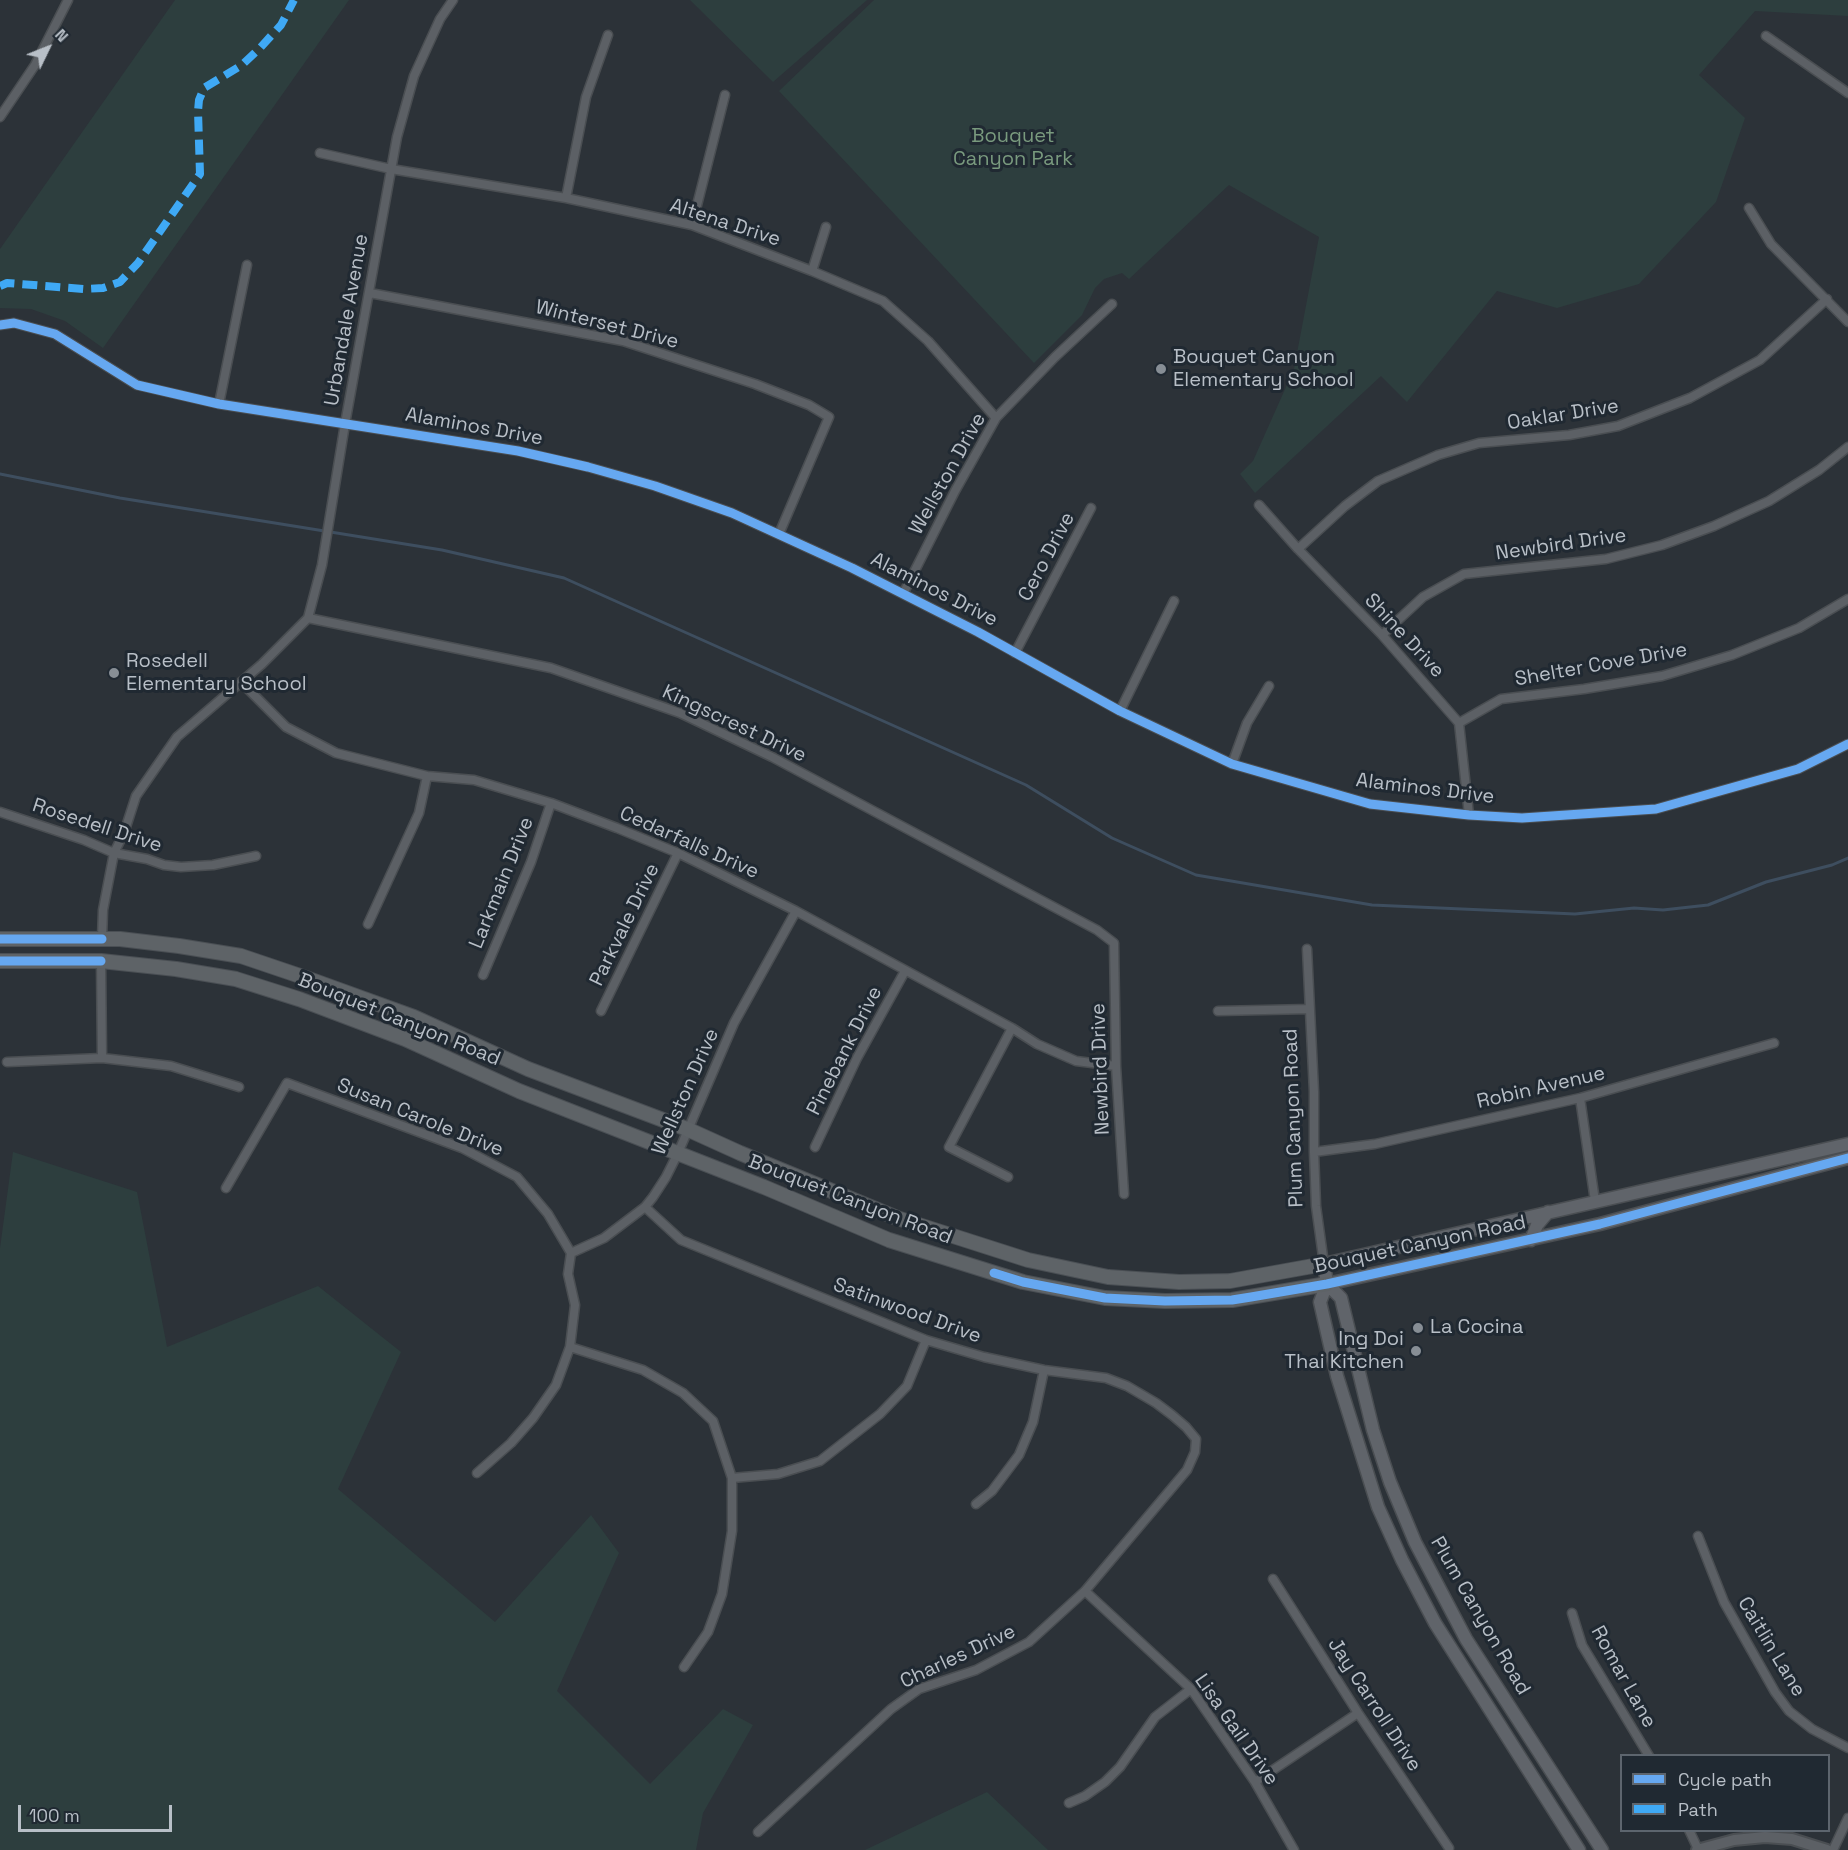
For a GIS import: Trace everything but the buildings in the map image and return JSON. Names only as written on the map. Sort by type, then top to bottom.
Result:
[{"type":"main road","name":"Bouquet Canyon Road","points":[[0,939],[102,939],[179,946],[252,960],[414,1017],[528,1069],[687,1129],[740,1154],[897,1218],[1028,1260],[1108,1277],[1179,1282],[1230,1281],[1324,1264],[1848,1144]]},
{"type":"main road","points":[[101,961],[102,939]]},
{"type":"main road","name":"Bouquet Canyon Road","points":[[0,961],[101,961],[176,969],[236,979],[299,999],[405,1039],[519,1091],[678,1152],[889,1240],[1023,1282],[1105,1298],[1165,1301],[1232,1300],[1327,1284],[1531,1240],[1848,1158]]},
{"type":"main road","points":[[1691,1180],[1697,1181],[1702,1188],[1695,1199]]},
{"type":"main road","points":[[1531,1240],[1537,1225],[1548,1212]]},
{"type":"main road","name":"Plum Canyon Road","points":[[1324,1264],[1327,1284],[1320,1302],[1335,1366],[1366,1473],[1383,1518],[1435,1623],[1579,1850]]},
{"type":"main road","name":"Plum Canyon Road","points":[[1327,1284],[1341,1298],[1373,1430],[1390,1482],[1420,1551],[1466,1639],[1602,1850]]},
{"type":"street","points":[[0,117],[35,65],[68,0]]},
{"type":"street","name":"Urbandale Avenue","points":[[308,618],[325,548],[397,137],[414,76],[440,19],[453,0]]},
{"type":"street","points":[[566,198],[586,97],[608,35]]},
{"type":"street","points":[[1766,36],[1848,93]]},
{"type":"street","points":[[692,225],[725,95]]},
{"type":"street","name":"Altena Drive","points":[[320,153],[391,169],[566,198],[692,225],[812,271],[883,301],[928,341],[996,418]]},
{"type":"street","points":[[1749,207],[1771,244],[1848,322]]},
{"type":"street","points":[[812,271],[826,227]]},
{"type":"street","points":[[219,404],[247,265]]},
{"type":"street","name":"Winterset Drive","points":[[370,293],[623,342],[755,384],[809,405],[829,417],[780,534]]},
{"type":"street","name":"Oaklar Drive","points":[[1298,549],[1345,506],[1378,481],[1438,455],[1479,443],[1559,436],[1618,426],[1690,398],[1760,360],[1827,299]]},
{"type":"street","name":"Wellston Drive","points":[[903,594],[955,491],[996,418],[1112,304]]},
{"type":"street","name":"Alaminos Drive","points":[[0,325],[14,323],[55,334],[136,385],[219,404],[518,451],[588,467],[655,486],[732,513],[780,534],[903,594],[1120,711],[1232,764],[1370,804],[1469,815],[1522,818],[1656,809],[1798,769],[1848,744]]},
{"type":"street","name":"Newbird Drive","points":[[1382,635],[1423,597],[1464,574],[1606,559],[1662,544],[1714,526],[1768,501],[1819,471],[1848,447]]},
{"type":"street","name":"Shine Drive","points":[[1259,506],[1382,635],[1460,723]]},
{"type":"street","name":"Cero Drive","points":[[1015,653],[1091,508]]},
{"type":"street","name":"Shelter Cove Drive","points":[[1460,723],[1501,699],[1584,689],[1662,676],[1732,655],[1799,628],[1848,599]]},
{"type":"street","points":[[1120,711],[1174,601]]},
{"type":"street","points":[[102,939],[103,910],[114,852],[124,833],[136,796],[177,737],[241,682],[308,618]]},
{"type":"street","name":"Kingscrest Drive","points":[[308,618],[551,668],[680,713],[772,757],[925,837],[1097,930],[1114,943]]},
{"type":"street","name":"Cedarfalls Drive","points":[[241,682],[286,727],[336,753],[427,776],[474,780],[551,803],[678,853],[796,910],[1012,1028],[1037,1044],[1076,1061],[1116,1066]]},
{"type":"street","points":[[1232,764],[1247,723],[1269,686]]},
{"type":"street","points":[[1460,723],[1469,815]]},
{"type":"street","points":[[368,924],[420,813],[427,776]]},
{"type":"street","name":"Larkmain Drive","points":[[483,975],[531,862],[551,803]]},
{"type":"street","name":"Rosedell Drive","points":[[0,812],[114,852],[147,859],[164,866],[213,865],[256,856]]},
{"type":"street","name":"Parkvale Drive","points":[[601,1011],[678,853]]},
{"type":"street","name":"Wellston Drive","points":[[571,1252],[604,1238],[645,1207],[666,1177],[734,1023],[796,910]]},
{"type":"street","name":"Newbird Drive","points":[[1114,943],[1116,1066],[1124,1194]]},
{"type":"street","name":"Plum Canyon Road","points":[[1307,949],[1314,1092],[1314,1152],[1318,1224],[1324,1264]]},
{"type":"street","points":[[101,961],[102,1058]]},
{"type":"street","name":"Pinebank Drive","points":[[815,1147],[857,1058],[905,971]]},
{"type":"street","points":[[1218,1011],[1310,1009]]},
{"type":"street","points":[[1008,1177],[949,1147],[1012,1028]]},
{"type":"street","name":"Robin Avenue","points":[[1314,1152],[1375,1144],[1580,1098],[1774,1044]]},
{"type":"street","points":[[7,1062],[102,1058],[171,1066],[239,1088]]},
{"type":"street","name":"Susan Carole Drive","points":[[226,1188],[287,1083],[462,1148],[517,1177],[548,1214],[571,1252]]},
{"type":"street","points":[[1580,1098],[1595,1201]]},
{"type":"street","name":"Satinwood Drive","points":[[645,1207],[681,1240],[926,1340],[984,1358],[1044,1370],[1106,1378],[1127,1386],[1164,1409],[1186,1427],[1196,1439]]},
{"type":"street","points":[[477,1473],[511,1443],[556,1386],[570,1347],[575,1305],[568,1274],[571,1252]]},
{"type":"street","points":[[732,1478],[778,1474],[820,1461],[880,1414],[907,1386],[926,1340]]},
{"type":"street","points":[[570,1347],[644,1370],[683,1393],[713,1421],[732,1478],[732,1531],[722,1594],[708,1632],[684,1667]]},
{"type":"street","points":[[976,1504],[992,1491],[1019,1455],[1033,1422],[1044,1370]]},
{"type":"street","name":"Charles Drive","points":[[758,1832],[891,1709],[919,1689],[976,1670],[1029,1642],[1085,1591],[1187,1470],[1195,1452],[1196,1439]]},
{"type":"street","name":"Caitlin Lane","points":[[1698,1536],[1724,1602],[1779,1698],[1789,1711],[1812,1729],[1848,1748]]},
{"type":"street","name":"Jay Carroll Drive","points":[[1273,1579],[1358,1713],[1449,1848]]},
{"type":"street","name":"Lisa Gail Drive","points":[[1085,1591],[1191,1689],[1255,1782],[1294,1850]]},
{"type":"street","name":"Romar Lane","points":[[1572,1613],[1582,1645],[1648,1754]]},
{"type":"street","points":[[1069,1803],[1085,1796],[1104,1782],[1120,1767],[1155,1717],[1191,1689]]},
{"type":"street","points":[[1255,1782],[1358,1713]]},
{"type":"street","points":[[1833,1850],[1848,1818]]},
{"type":"street","points":[[1690,1832],[1698,1850],[1734,1840],[1765,1837],[1792,1839],[1827,1850]]},
{"type":"green space","points":[[175,0],[349,0],[103,348],[65,321],[31,309],[0,308],[0,249]]},
{"type":"green space","points":[[690,0],[867,0],[773,82]]},
{"type":"green space","name":"Bouquet Canyon Park","points":[[874,0],[1848,0],[1848,16],[1755,11],[1699,75],[1745,118],[1716,202],[1639,284],[1557,308],[1497,291],[1407,402],[1381,376],[1255,493],[1240,474],[1253,461],[1294,369],[1319,237],[1229,185],[1129,279],[1122,273],[1104,279],[1095,288],[1082,315],[1034,363],[779,91]]},
{"type":"green space","points":[[13,1152],[137,1192],[167,1347],[318,1286],[401,1352],[338,1489],[495,1622],[591,1515],[619,1553],[557,1691],[650,1784],[723,1709],[753,1725],[703,1813],[696,1850],[0,1850],[0,1248]]},
{"type":"green space","points":[[987,1792],[1048,1850],[865,1850]]},
{"type":"waterway","points":[[0,474],[120,498],[442,550],[564,578],[1026,785],[1112,838],[1196,875],[1372,905],[1575,914],[1634,908],[1663,910],[1708,905],[1766,882],[1832,865],[1848,858]]},
{"type":"marked path","points":[[0,286],[7,283],[84,289],[103,288],[120,282],[138,263],[200,174],[198,111],[199,100],[204,88],[242,65],[260,48],[281,25],[294,0]]},
{"type":"cycle path","points":[[0,325],[14,323],[55,334],[137,385],[219,404],[518,451],[588,467],[655,486],[732,513],[852,568],[978,632],[1120,711],[1232,764],[1370,804],[1469,815],[1522,818],[1656,809],[1798,769],[1848,744]]},
{"type":"cycle path","points":[[0,939],[102,939]]},
{"type":"cycle path","points":[[0,961],[101,961]]},
{"type":"cycle path","points":[[994,1273],[1023,1282],[1105,1298],[1165,1301],[1232,1300],[1327,1284],[1600,1224],[1848,1158]]},
{"type":"place","name":"Bouquet Canyon Elementary School","points":[[1161,369]]},
{"type":"place","name":"Rosedell Elementary School","points":[[114,673]]},
{"type":"place","name":"La Cocina","points":[[1418,1328]]},
{"type":"place","name":"Ing Doi Thai Kitchen","points":[[1416,1351]]}]
